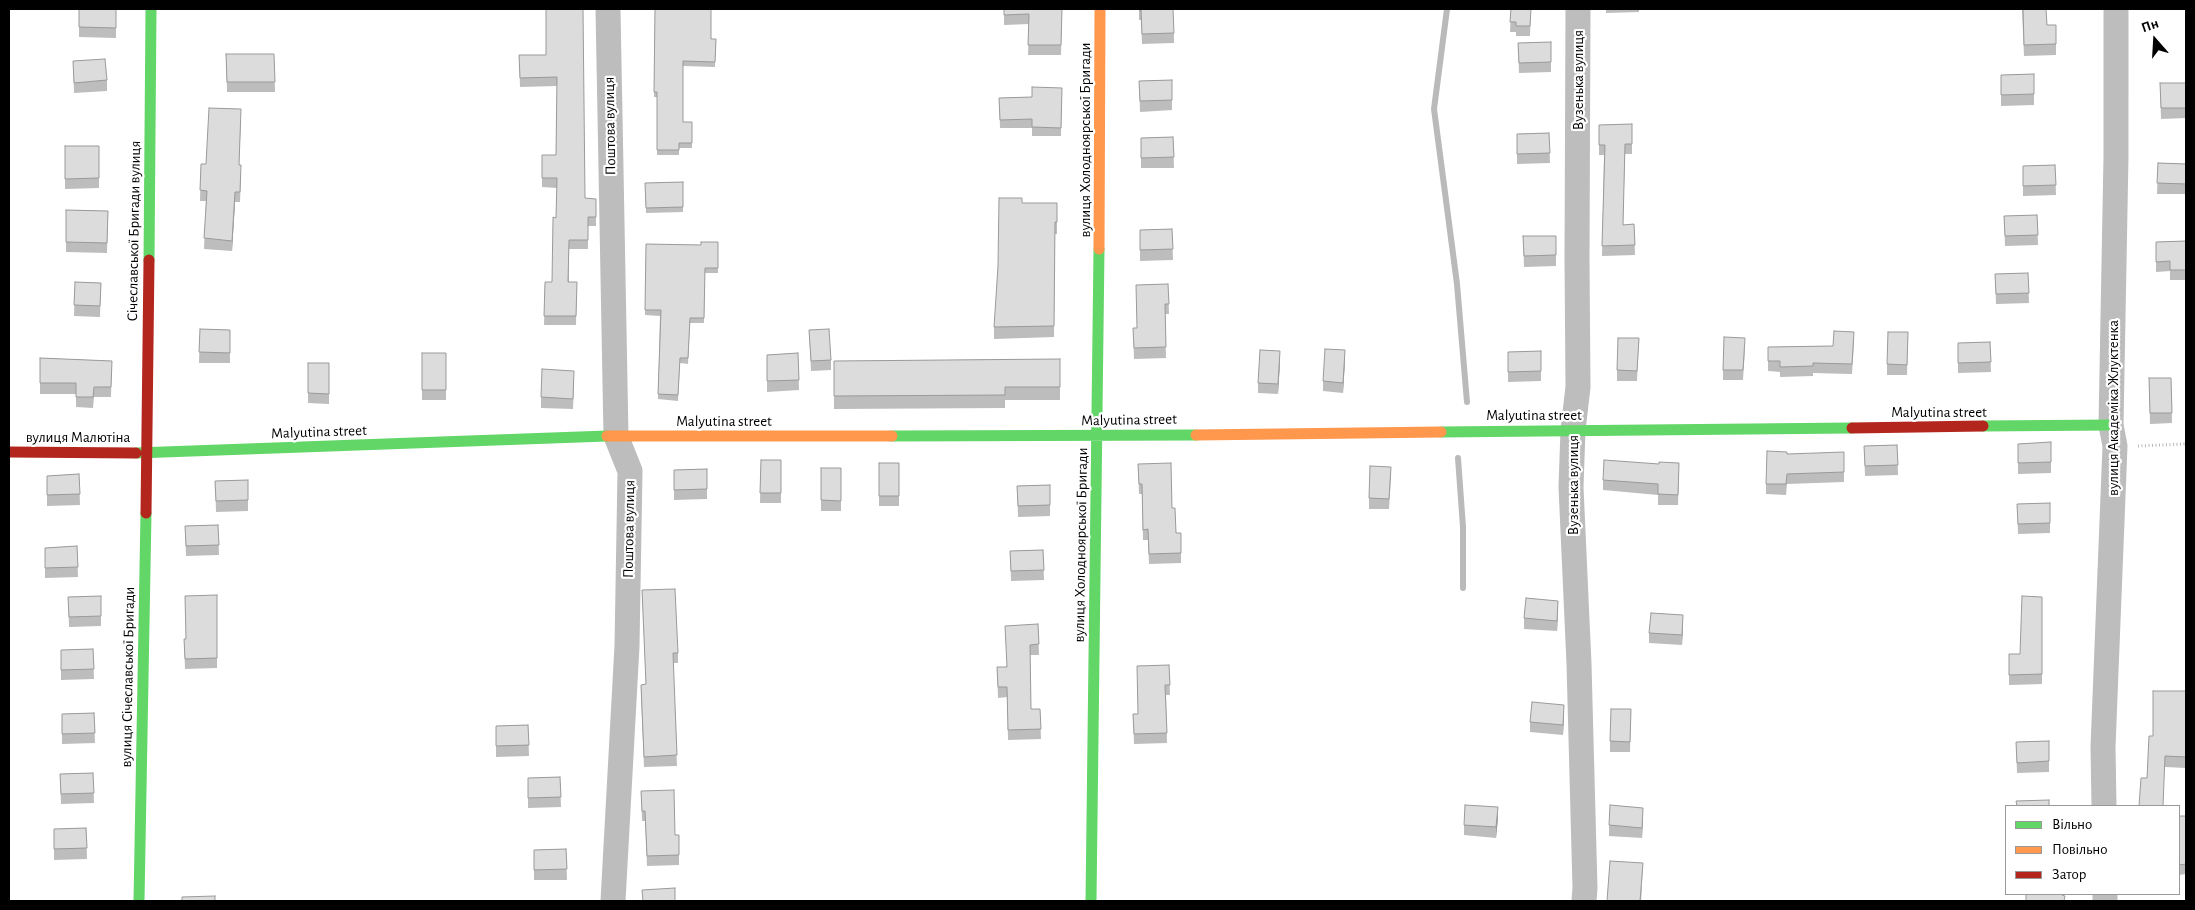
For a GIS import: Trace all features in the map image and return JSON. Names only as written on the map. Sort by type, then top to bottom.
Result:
[{"type":"street","name":"Січеславської Бригади вулиця","points":[[147,453],[151,9]]},
{"type":"street","name":"Поштова вулиця","points":[[608,9],[616,436],[630,471],[627,646],[613,901]]},
{"type":"street","name":"вулиця Холодноярської Бригади","points":[[1091,901],[1098,436],[1100,9]]},
{"type":"street","name":"Вузенька вулиця","points":[[1578,9],[1578,388],[1573,430],[1571,487],[1584,901]]},
{"type":"street","name":"вулиця Академіка Жлуктенка","points":[[2104,805],[2104,737],[2113,436],[2116,9]]},
{"type":"street","name":"Malyutina street","points":[[147,453],[616,436],[1098,436],[1573,430],[2113,436]]},
{"type":"street","name":"вулиця Малютіна","points":[[9,452],[147,453]]},
{"type":"street","name":"вулиця Січеславської Бригади","points":[[139,901],[147,453]]},
{"type":"path","points":[[2113,436],[2186,444]]},
{"type":"building","points":[[79,9],[116,9],[116,28],[79,27]]},
{"type":"building","points":[[546,9],[583,9],[585,198],[596,199],[596,217],[588,217],[588,240],[569,240],[568,282],[577,282],[576,316],[544,316],[545,282],[552,282],[553,217],[556,218],[557,178],[542,178],[542,155],[556,155],[557,77],[520,78],[519,55],[546,55]]},
{"type":"building","points":[[655,9],[711,9],[711,39],[716,39],[715,62],[683,61],[683,122],[692,122],[692,143],[679,143],[679,150],[657,150],[657,92],[654,92]]},
{"type":"building","points":[[1004,9],[1062,9],[1061,45],[1028,45],[1029,14],[1004,15]]},
{"type":"building","points":[[1139,9],[1173,9],[1174,33],[1142,34],[1141,10]]},
{"type":"building","points":[[1511,9],[1531,9],[1530,26],[1516,26],[1516,22],[1510,22]]},
{"type":"building","points":[[2023,9],[2046,9],[2047,25],[2056,25],[2056,44],[2024,45]]},
{"type":"building","points":[[1551,42],[1551,62],[1519,63],[1518,43]]},
{"type":"building","points":[[226,54],[274,54],[275,82],[227,82]]},
{"type":"building","points":[[105,59],[107,80],[74,83],[73,61]]},
{"type":"building","points":[[2034,74],[2034,94],[2001,95],[2001,75]]},
{"type":"building","points":[[1172,80],[1172,100],[1140,101],[1139,81]]},
{"type":"building","points":[[2160,83],[2186,83],[2186,108],[2161,108]]},
{"type":"building","points":[[1032,87],[1062,88],[1061,128],[1032,127],[1032,119],[1000,120],[999,98],[1032,97]]},
{"type":"building","points":[[209,108],[241,109],[240,192],[235,192],[232,241],[204,238],[207,191],[200,190],[201,164],[206,164]]},
{"type":"building","points":[[1632,124],[1632,144],[1625,144],[1623,225],[1634,224],[1635,245],[1602,246],[1605,145],[1599,145],[1599,125]]},
{"type":"building","points":[[1549,133],[1550,153],[1517,154],[1517,134]]},
{"type":"building","points":[[1173,137],[1174,157],[1141,158],[1141,138]]},
{"type":"building","points":[[65,146],[99,146],[99,178],[65,179]]},
{"type":"building","points":[[2158,163],[2186,164],[2186,184],[2157,183]]},
{"type":"building","points":[[2055,165],[2056,185],[2023,186],[2023,166]]},
{"type":"building","points":[[683,182],[683,207],[646,208],[645,183]]},
{"type":"building","points":[[999,198],[1022,198],[1022,203],[1057,203],[1057,222],[1055,222],[1054,326],[994,327],[998,266]]},
{"type":"building","points":[[66,210],[108,211],[107,243],[66,242]]},
{"type":"building","points":[[2037,215],[2038,235],[2005,236],[2004,216]]},
{"type":"building","points":[[1172,229],[1173,249],[1140,250],[1140,230]]},
{"type":"building","points":[[1523,236],[1556,236],[1556,255],[1524,256]]},
{"type":"building","points":[[2186,241],[2186,270],[2170,270],[2170,261],[2156,262],[2156,242]]},
{"type":"building","points":[[701,242],[718,242],[718,268],[705,268],[704,318],[690,318],[688,358],[680,358],[678,395],[658,394],[661,310],[645,310],[646,244],[701,245]]},
{"type":"building","points":[[2028,273],[2029,293],[1996,294],[1995,274]]},
{"type":"building","points":[[75,282],[101,283],[100,306],[74,305]]},
{"type":"building","points":[[1168,284],[1169,304],[1165,304],[1166,347],[1134,348],[1133,328],[1137,328],[1136,285]]},
{"type":"building","points":[[200,329],[230,330],[230,353],[199,352]]},
{"type":"building","points":[[829,329],[831,360],[811,361],[809,330]]},
{"type":"building","points":[[1834,331],[1854,332],[1852,364],[1813,363],[1813,366],[1780,367],[1780,361],[1768,361],[1768,347],[1833,346]]},
{"type":"building","points":[[1888,332],[1908,332],[1907,365],[1887,364]]},
{"type":"building","points":[[1724,337],[1745,338],[1743,370],[1723,370]]},
{"type":"building","points":[[1618,338],[1639,338],[1637,371],[1617,370]]},
{"type":"building","points":[[1990,342],[1991,362],[1958,363],[1958,343]]},
{"type":"building","points":[[1325,349],[1345,350],[1343,383],[1323,381]]},
{"type":"building","points":[[1260,350],[1280,351],[1278,384],[1258,383]]},
{"type":"building","points":[[1541,351],[1541,371],[1508,372],[1508,352]]},
{"type":"building","points":[[422,353],[446,353],[446,390],[422,390]]},
{"type":"building","points":[[798,353],[799,380],[767,381],[767,355]]},
{"type":"building","points":[[40,358],[112,361],[111,387],[94,387],[93,397],[76,397],[76,383],[40,383]]},
{"type":"building","points":[[1060,359],[1060,387],[1005,387],[1005,395],[834,396],[834,361]]},
{"type":"building","points":[[308,363],[329,363],[329,394],[308,393]]},
{"type":"building","points":[[542,369],[574,371],[573,399],[541,397]]},
{"type":"building","points":[[2149,378],[2171,378],[2172,413],[2150,413]]},
{"type":"building","points":[[2051,442],[2051,462],[2018,463],[2018,444]]},
{"type":"building","points":[[1897,445],[1898,465],[1865,466],[1864,446]]},
{"type":"building","points":[[1767,451],[1787,452],[1787,454],[1844,452],[1844,472],[1787,474],[1786,484],[1766,484]]},
{"type":"building","points":[[761,460],[781,460],[781,493],[760,493]]},
{"type":"building","points":[[1604,460],[1659,464],[1659,462],[1679,463],[1678,495],[1658,494],[1658,484],[1603,480]]},
{"type":"building","points":[[879,463],[899,463],[899,496],[879,496]]},
{"type":"building","points":[[1171,463],[1172,508],[1175,508],[1176,533],[1181,533],[1181,553],[1149,554],[1148,529],[1143,530],[1142,484],[1139,484],[1138,464]]},
{"type":"building","points":[[1370,466],[1391,467],[1389,499],[1369,498]]},
{"type":"building","points":[[821,468],[841,468],[841,501],[821,500]]},
{"type":"building","points":[[707,469],[707,489],[674,490],[674,470]]},
{"type":"building","points":[[79,474],[80,494],[47,495],[47,476]]},
{"type":"building","points":[[248,480],[248,500],[216,501],[215,481]]},
{"type":"building","points":[[1050,485],[1050,505],[1018,506],[1017,486]]},
{"type":"building","points":[[2050,503],[2050,523],[2018,524],[2017,504]]},
{"type":"building","points":[[218,525],[219,545],[186,546],[185,526]]},
{"type":"building","points":[[77,546],[78,567],[45,568],[45,548]]},
{"type":"building","points":[[1043,550],[1044,570],[1011,571],[1010,551]]},
{"type":"building","points":[[675,589],[678,653],[673,653],[677,755],[644,757],[641,685],[646,684],[642,590]]},
{"type":"building","points":[[217,595],[217,658],[185,659],[185,596]]},
{"type":"building","points":[[101,596],[101,616],[69,617],[68,597]]},
{"type":"building","points":[[2022,596],[2042,597],[2042,674],[2009,675],[2009,654],[2020,654]]},
{"type":"building","points":[[1526,598],[1558,601],[1557,621],[1524,618]]},
{"type":"building","points":[[1651,613],[1683,615],[1682,635],[1649,633]]},
{"type":"building","points":[[1038,624],[1039,644],[1030,645],[1031,709],[1040,709],[1041,729],[1008,730],[1007,687],[998,687],[997,667],[1007,667],[1005,626]]},
{"type":"building","points":[[93,649],[94,669],[61,670],[61,650]]},
{"type":"building","points":[[1169,665],[1170,685],[1165,685],[1167,733],[1134,734],[1133,714],[1138,714],[1137,666]]},
{"type":"building","points":[[2153,691],[2186,691],[2186,757],[2165,756],[2163,805],[2139,805],[2141,778],[2147,778],[2149,736],[2153,736]]},
{"type":"building","points":[[1532,702],[1564,705],[1563,725],[1530,722]]},
{"type":"building","points":[[1611,709],[1631,709],[1630,742],[1610,741]]},
{"type":"building","points":[[94,713],[95,733],[62,734],[62,714]]},
{"type":"building","points":[[528,725],[529,745],[496,746],[496,726]]},
{"type":"building","points":[[2049,741],[2049,761],[2017,763],[2016,742]]},
{"type":"building","points":[[93,773],[94,793],[61,794],[60,774]]},
{"type":"building","points":[[560,777],[561,797],[528,798],[528,778]]},
{"type":"building","points":[[674,790],[675,835],[679,835],[679,855],[647,856],[645,811],[642,811],[641,791]]},
{"type":"building","points":[[2049,800],[2049,805],[2017,805],[2016,801]]},
{"type":"building","points":[[1465,805],[1498,807],[1496,827],[1464,825]]},
{"type":"building","points":[[1610,805],[1643,808],[1642,828],[1609,825]]},
{"type":"building","points":[[2180,816],[2186,816],[2186,864],[2180,865]]},
{"type":"building","points":[[86,828],[87,848],[54,849],[54,829]]},
{"type":"building","points":[[566,849],[567,869],[534,870],[534,850]]},
{"type":"building","points":[[1610,861],[1643,863],[1640,901],[1607,901]]},
{"type":"building","points":[[675,888],[675,901],[643,901],[642,890]]},
{"type":"building","points":[[2026,895],[2065,896],[2064,901],[2026,901]]},
{"type":"building","points":[[215,896],[215,901],[182,901],[182,897]]},
{"type":"waterway","points":[[1447,9],[1434,109],[1457,284],[1467,402]]},
{"type":"waterway","points":[[1458,458],[1463,527],[1463,588]]},
{"type":"traffic: fast","points":[[149,260],[151,9]]},
{"type":"traffic: fast","points":[[1091,901],[1099,249]]},
{"type":"traffic: fast","points":[[1983,426],[2111,425]]},
{"type":"traffic: fast","points":[[1441,432],[1852,428]]},
{"type":"traffic: fast","points":[[892,436],[1196,435]]},
{"type":"traffic: fast","points":[[136,453],[607,436]]},
{"type":"traffic: fast","points":[[139,901],[146,513]]},
{"type":"traffic: slow","points":[[1099,249],[1100,9]]},
{"type":"traffic: slow","points":[[1196,435],[1441,432]]},
{"type":"traffic: slow","points":[[607,436],[892,436]]},
{"type":"traffic: jam","points":[[146,513],[149,260]]},
{"type":"traffic: jam","points":[[1852,428],[1983,426]]},
{"type":"traffic: jam","points":[[9,452],[136,453]]}]
